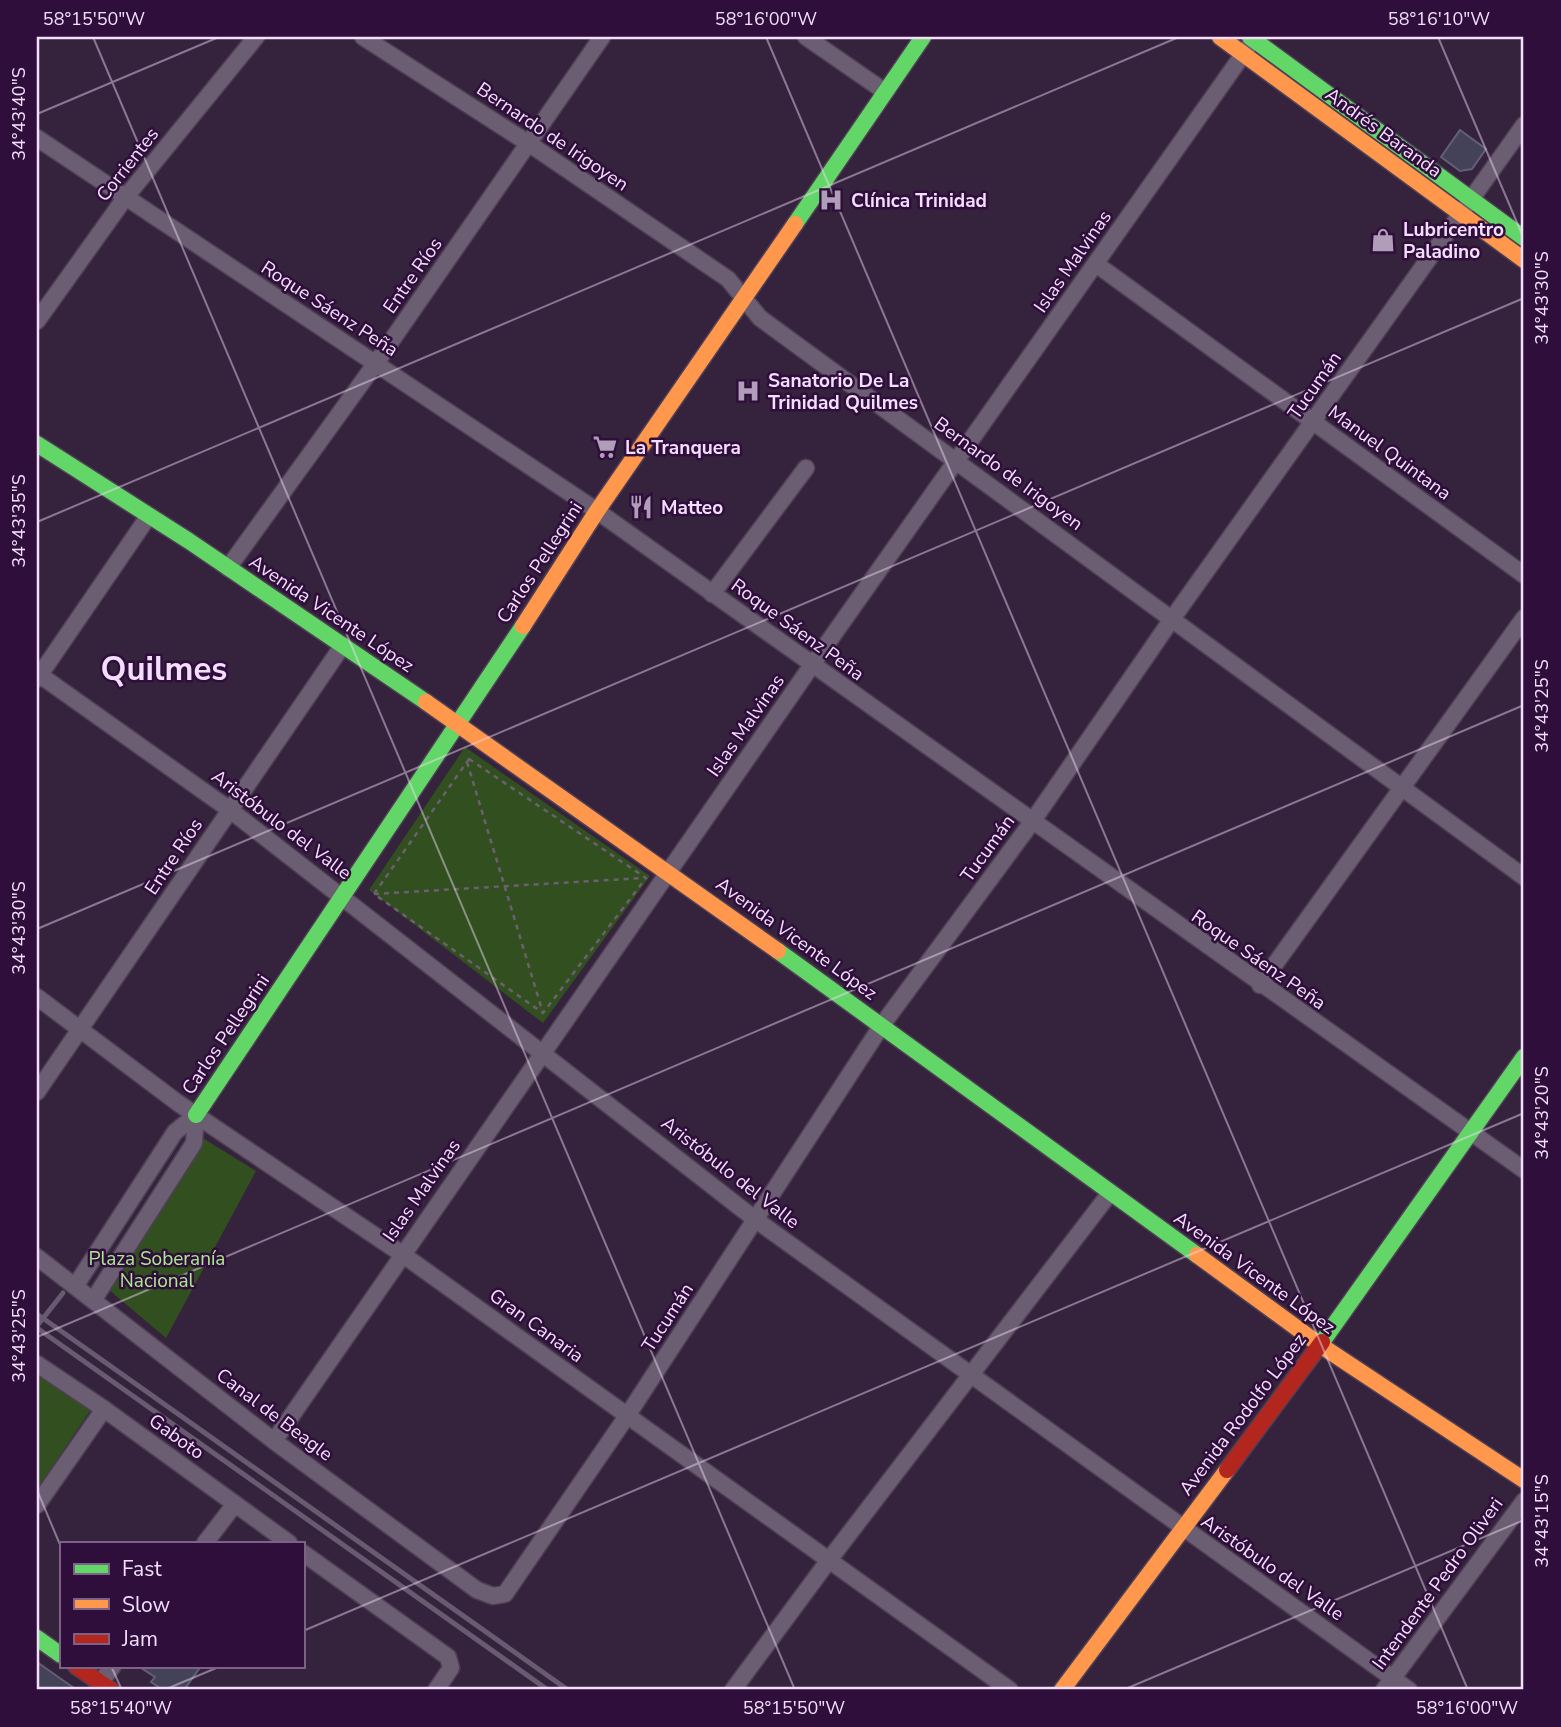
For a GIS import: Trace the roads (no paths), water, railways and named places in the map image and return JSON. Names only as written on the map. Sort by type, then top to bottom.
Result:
[{"type":"main road","name":"Carlos Pellegrini","points":[[196,1115],[459,724],[597,511],[743,295],[923,37]]},
{"type":"main road","name":"Andrés Baranda","points":[[1220,37],[1524,260]]},
{"type":"main road","name":"Andrés Baranda","points":[[1253,38],[1524,238]]},
{"type":"main road","name":"Avenida Vicente López","points":[[37,444],[228,568],[459,724],[882,1025],[1320,1346],[1524,1480]]},
{"type":"main road","name":"Avenida Rodolfo López","points":[[1062,1690],[1320,1346],[1524,1057]]},
{"type":"main road","points":[[37,1638],[60,1654]]},
{"type":"main road","points":[[79,1668],[106,1686]]},
{"type":"street","name":"Corrientes","points":[[37,321],[125,198],[256,37]]},
{"type":"street","name":"Bernardo de Irigoyen","points":[[363,37],[528,143],[728,279],[760,318],[1402,785],[1524,877]]},
{"type":"street","name":"Entre Ríos","points":[[228,568],[376,363],[603,37]]},
{"type":"street","points":[[806,37],[884,91]]},
{"type":"street","name":"Islas Malvinas","points":[[274,1441],[812,665],[1253,38]]},
{"type":"street","name":"Tucumán","points":[[493,1596],[505,1594],[627,1416],[882,1025],[1032,822],[1172,619],[1524,125]]},
{"type":"street","name":"Roque Sáenz Peña","points":[[37,138],[597,511],[1260,985],[1524,1170]]},
{"type":"street","name":"Manuel Quintana","points":[[1096,264],[1524,575]]},
{"type":"street","points":[[712,594],[806,468]]},
{"type":"street","points":[[38,676],[148,517]]},
{"type":"street","points":[[1260,985],[1524,618]]},
{"type":"street","name":"Entre Ríos","points":[[37,1091],[343,645]]},
{"type":"street","name":"Aristóbulo del Valle","points":[[38,676],[230,810],[756,1220],[1182,1529],[1388,1684],[1409,1690]]},
{"type":"street","name":"Gran Canaria","points":[[37,997],[196,1115],[402,1254],[1010,1690]]},
{"type":"street","name":"Carlos Pellegrini","points":[[76,1285],[175,1132],[196,1115]]},
{"type":"street","name":"Carlos Pellegrini","points":[[94,1299],[194,1143],[196,1115]]},
{"type":"street","points":[[733,1690],[1110,1193]]},
{"type":"street","name":"Canal de Beagle","points":[[37,1257],[274,1441],[477,1590],[493,1596]]},
{"type":"street","name":"Gaboto","points":[[37,1364],[104,1409],[288,1542]]},
{"type":"street","points":[[37,1505],[104,1409]]},
{"type":"street","name":"Intendente Pedro Oliveri","points":[[1388,1684],[1524,1501]]},
{"type":"street","points":[[206,1542],[235,1504]]},
{"type":"street","points":[[304,1554],[448,1657],[451,1668],[436,1690]]},
{"type":"street","points":[[106,1686],[112,1668]]},
{"type":"railway","points":[[37,1326],[63,1293]]},
{"type":"railway","points":[[37,1314],[568,1690]]},
{"type":"railway","points":[[37,1328],[548,1690]]},
{"type":"place","name":"Clínica Trinidad","points":[[831,200]]},
{"type":"place","name":"Lubricentro Paladino","points":[[1383,240]]},
{"type":"place","name":"Sanatorio De La Trinidad Quilmes","points":[[748,391]]},
{"type":"place","name":"La Tranquera","points":[[605,447]]},
{"type":"place","name":"Matteo","points":[[641,507]]},
{"type":"district","name":"Quilmes","points":[[164,668]]},
{"type":"park label","name":"Plaza Soberanía Nacional","points":[[157,1269]]}]
